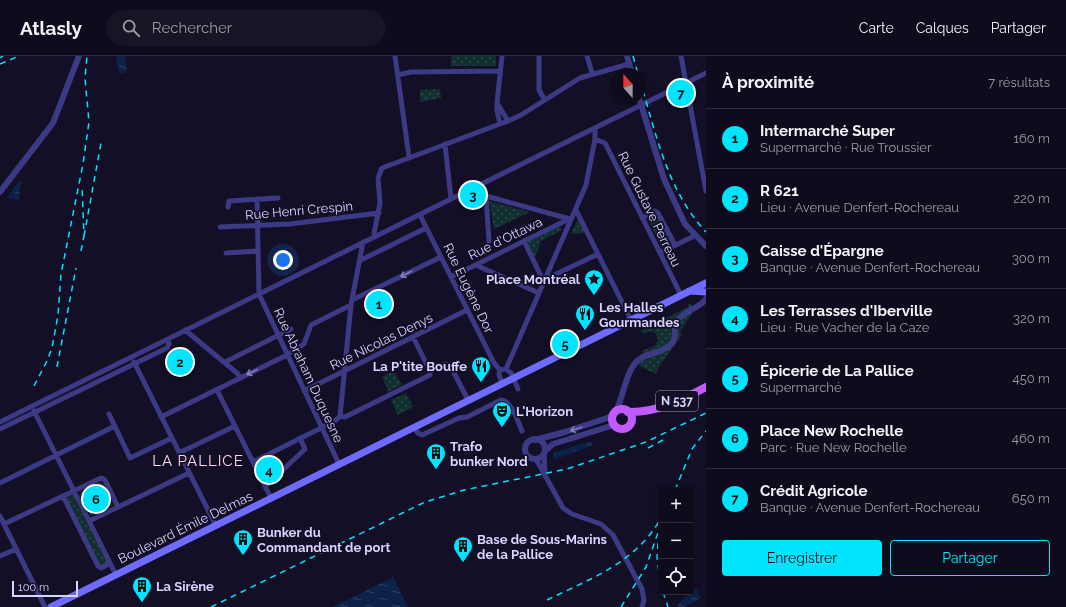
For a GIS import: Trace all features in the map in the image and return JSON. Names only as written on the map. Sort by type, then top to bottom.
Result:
[{"type":"main road","name":"Boulevard Émile Delmas","points":[[50,607],[706,283]]},
{"type":"main road","points":[[689,291],[706,292]]},
{"type":"main road","name":"N 537","points":[[647,411],[666,406],[706,387]]},
{"type":"main road","points":[[627,411],[647,411],[631,422],[625,429],[619,429],[614,425],[614,414],[627,411]]},
{"type":"main road","points":[[627,411],[631,415],[631,422]]},
{"type":"street","points":[[0,192],[53,123],[79,56]]},
{"type":"street","points":[[395,56],[409,157]]},
{"type":"street","points":[[500,124],[497,103],[502,56]]},
{"type":"street","points":[[539,56],[539,90],[544,99]]},
{"type":"street","points":[[587,56],[592,73]]},
{"type":"street","points":[[627,56],[630,68]]},
{"type":"street","points":[[681,56],[706,191]]},
{"type":"street","points":[[375,237],[374,234],[379,213],[379,172],[386,165],[508,121],[521,115],[544,99],[580,78],[592,73],[629,64]]},
{"type":"street","points":[[398,75],[411,72],[500,71]]},
{"type":"street","points":[[0,422],[706,73]]},
{"type":"street","points":[[497,103],[508,121]]},
{"type":"street","points":[[641,105],[662,174],[685,224],[694,236],[706,246]]},
{"type":"street","points":[[506,369],[586,185],[595,139],[595,128]]},
{"type":"street","name":"Rue Gustave Perreau","points":[[595,139],[605,143],[681,295]]},
{"type":"street","points":[[445,144],[451,199]]},
{"type":"street","points":[[481,184],[486,196],[489,240]]},
{"type":"street","points":[[486,196],[571,219]]},
{"type":"street","points":[[228,207],[229,201],[278,198]]},
{"type":"street","points":[[257,200],[259,294]]},
{"type":"street","points":[[576,210],[630,320]]},
{"type":"street","points":[[642,218],[655,212],[658,213],[675,245]]},
{"type":"street","name":"Rue Henri Crespin","points":[[220,227],[290,224],[379,213]]},
{"type":"street","name":"Rue Eugène Dor","points":[[420,214],[494,363],[500,370]]},
{"type":"street","name":"Rue d'Ottawa","points":[[451,277],[571,219]]},
{"type":"street","points":[[359,261],[426,228]]},
{"type":"street","points":[[660,253],[694,236]]},
{"type":"street","points":[[524,241],[541,276],[546,279]]},
{"type":"street","points":[[340,416],[351,303],[363,242]]},
{"type":"street","points":[[226,252],[258,251]]},
{"type":"street","points":[[546,279],[598,254]]},
{"type":"street","points":[[161,417],[287,355],[304,344],[311,325],[441,257]]},
{"type":"street","points":[[478,264],[480,267],[539,293]]},
{"type":"street","name":"Rue Abraham Duquesne","points":[[259,294],[339,464]]},
{"type":"street","points":[[642,607],[644,600],[642,589],[613,535],[601,524],[572,514],[563,508],[546,474],[536,459],[528,457],[525,449],[529,441],[565,432],[614,414],[622,398],[633,366],[641,357],[663,349],[671,344],[675,337],[675,326],[678,319],[702,304],[706,299]]},
{"type":"street","name":"Rue Nicolas Denys","points":[[304,391],[468,310]]},
{"type":"street","points":[[225,362],[291,329]]},
{"type":"street","points":[[185,330],[225,362],[241,378]]},
{"type":"street","points":[[413,337],[430,371]]},
{"type":"street","points":[[0,429],[167,348],[169,344],[168,339]]},
{"type":"street","points":[[131,357],[216,526]]},
{"type":"street","points":[[253,462],[322,427],[340,416],[345,417],[406,388],[428,376],[430,371],[445,364],[450,365],[468,400]]},
{"type":"street","points":[[502,384],[499,374],[500,370],[506,369],[509,370],[518,388]]},
{"type":"street","points":[[217,390],[271,498]]},
{"type":"street","points":[[622,398],[627,411]]},
{"type":"street","points":[[414,427],[418,433],[422,435],[459,418],[467,417],[501,400],[505,400],[522,431]]},
{"type":"street","points":[[32,406],[116,575]]},
{"type":"street","points":[[109,414],[130,458],[172,438]]},
{"type":"street","points":[[536,459],[552,444],[614,425]]},
{"type":"street","points":[[0,483],[115,426]]},
{"type":"street","points":[[179,453],[235,426]]},
{"type":"street","points":[[265,487],[305,449],[300,438]]},
{"type":"street","points":[[535,440],[541,442],[544,452],[546,474]]},
{"type":"street","points":[[89,521],[189,472]]},
{"type":"street","points":[[4,524],[104,478],[118,507]]},
{"type":"street","points":[[63,496],[98,566],[101,568],[110,564]]},
{"type":"street","points":[[0,516],[45,607]]},
{"type":"street","points":[[0,556],[16,549]]},
{"type":"green space","points":[[451,56],[496,56],[496,66],[451,66]]},
{"type":"green space","points":[[440,89],[441,98],[420,102],[420,90]]},
{"type":"green space","points":[[489,201],[530,212],[494,229]]},
{"type":"green space","points":[[656,213],[672,243],[662,249],[647,217]]},
{"type":"green space","points":[[578,218],[585,233],[571,234]]},
{"type":"green space","points":[[560,226],[562,230],[541,241],[535,258],[527,242]]},
{"type":"green space","points":[[688,303],[692,305],[693,312],[680,332],[682,334],[680,338],[658,368],[656,374],[640,366],[637,361],[643,355],[642,351],[655,346],[658,339],[655,333],[650,331],[643,334],[641,331],[688,307]]},
{"type":"green space","points":[[394,371],[400,382],[403,384],[387,392],[387,388],[382,377]]},
{"type":"green space","points":[[406,393],[413,407],[398,415],[391,400]]},
{"type":"green space","points":[[100,482],[104,484],[113,505],[91,516],[79,493]]},
{"type":"green space","points":[[72,494],[107,564],[100,566],[66,497]]},
{"type":"water","points":[[116,56],[125,56],[127,71],[125,73],[119,73]]},
{"type":"water","points":[[19,181],[21,181],[19,199],[7,198]]},
{"type":"water","points":[[591,441],[593,445],[556,459],[553,458],[553,453]]},
{"type":"water","points":[[393,577],[408,607],[332,607]]},
{"type":"water","points":[[696,588],[701,598],[684,607],[679,607],[678,604],[688,595],[694,595],[694,590]]},
{"type":"railway","points":[[0,64],[19,56]]},
{"type":"railway","points":[[34,386],[52,348],[58,315],[61,274],[83,164],[89,122],[85,78],[87,56]]},
{"type":"railway","points":[[633,56],[636,68]]},
{"type":"railway","points":[[646,100],[664,160],[672,180],[681,198],[706,232]]},
{"type":"railway","points":[[84,236],[101,143]]},
{"type":"railway","points":[[81,251],[84,236],[82,186]]},
{"type":"railway","points":[[57,367],[76,268]]},
{"type":"railway","points":[[211,607],[425,502],[464,490],[567,469],[646,442],[706,413]]},
{"type":"railway","points":[[676,487],[692,449],[706,431]]},
{"type":"railway","points":[[648,448],[663,440]]},
{"type":"railway","points":[[547,600],[596,576],[626,558],[651,533],[658,522]]},
{"type":"railway","points":[[621,607],[646,567],[658,533]]},
{"type":"railway","points":[[658,543],[658,565]]},
{"type":"railway","points":[[664,595],[668,607]]},
{"type":"place","name":"Crédit Agricole","points":[[681,93]]},
{"type":"place","name":"Caisse d'Épargne","points":[[473,195]]},
{"type":"place","name":"Place Montréal","points":[[594,296]]},
{"type":"place","name":"Intermarché Super","points":[[379,304]]},
{"type":"place","name":"Les Halles Gourmandes","points":[[585,331]]},
{"type":"place","name":"Épicerie de La Pallice","points":[[565,344]]},
{"type":"place","name":"R 621","points":[[180,362]]},
{"type":"place","name":"La P'tite Bouffe","points":[[481,383]]},
{"type":"place","name":"L'Horizon","points":[[502,428]]},
{"type":"place","name":"Les Terrasses d'Iberville","points":[[269,470]]},
{"type":"place","name":"Trafo bunker Nord","points":[[436,470]]},
{"type":"place","name":"Place New Rochelle","points":[[96,499]]},
{"type":"place","name":"Bunker du Commandant de port","points":[[243,556]]},
{"type":"place","name":"Base de Sous-Marins de la Pallice","points":[[463,563]]},
{"type":"place","name":"La Sirène","points":[[142,603]]},
{"type":"district","name":"LA PALLICE","points":[[198,461]]}]
